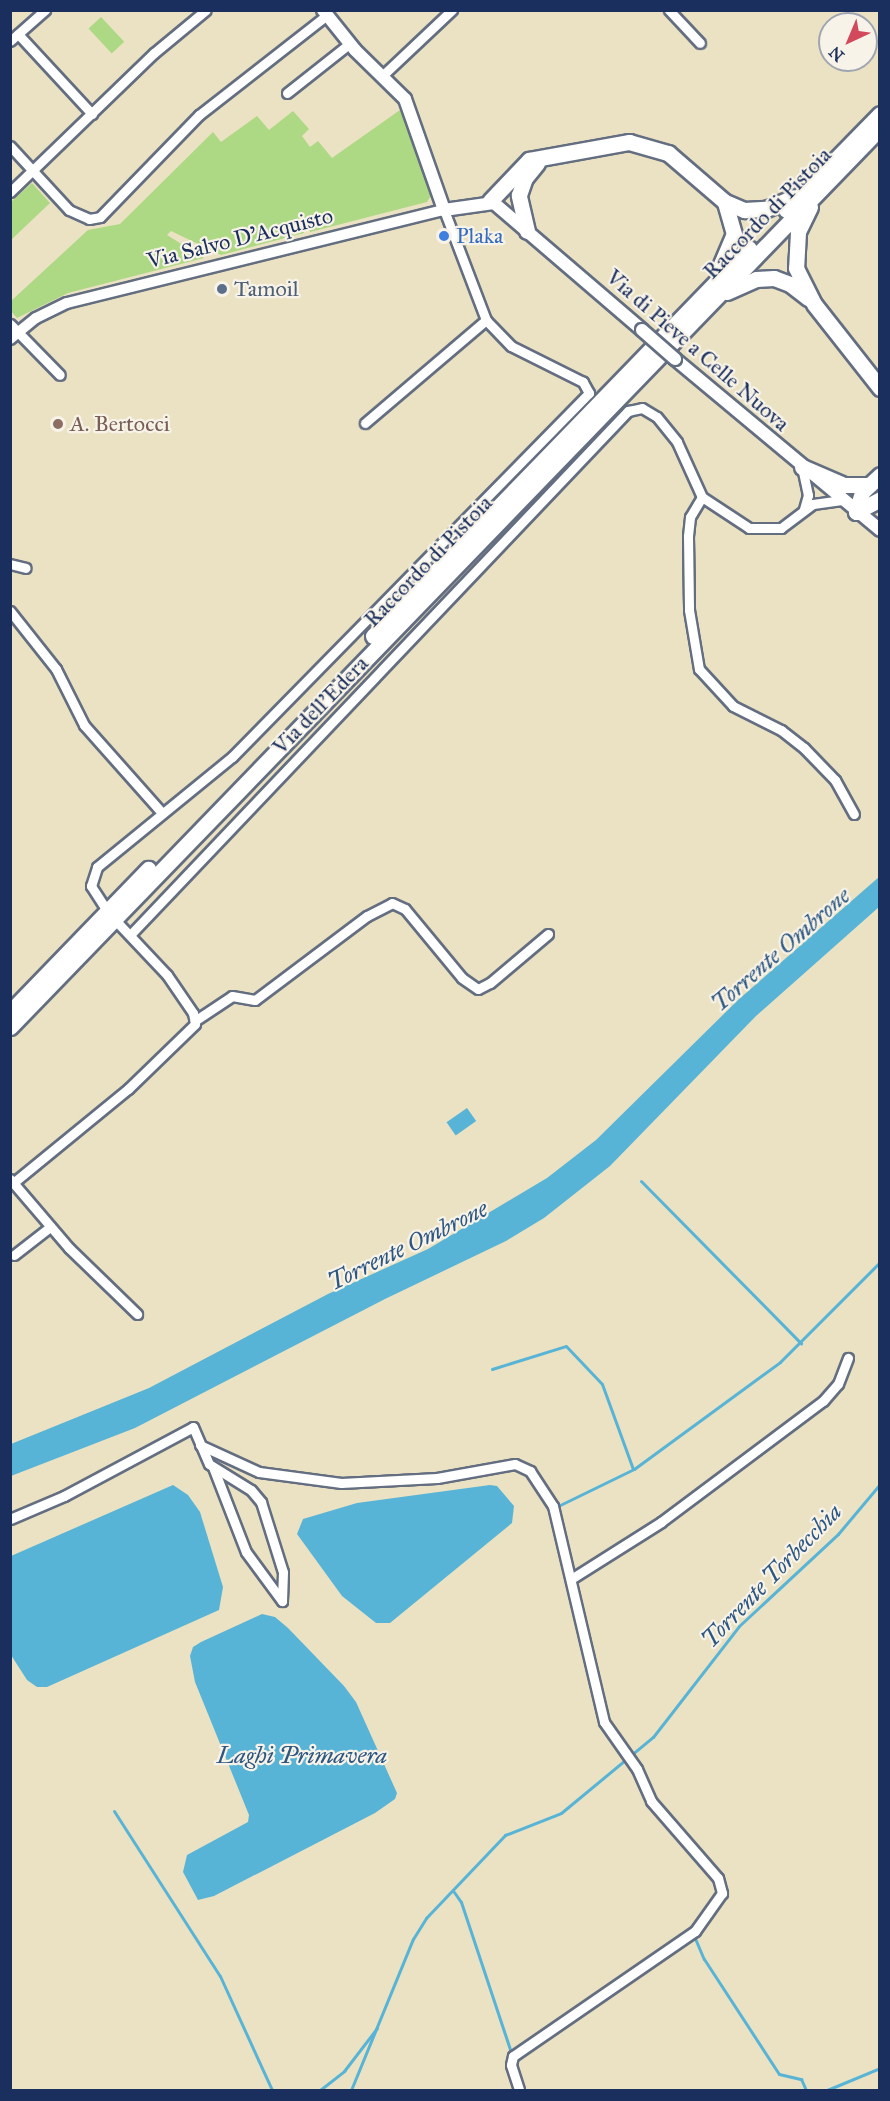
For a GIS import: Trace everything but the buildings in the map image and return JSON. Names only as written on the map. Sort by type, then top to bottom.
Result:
[{"type":"highway","name":"Raccordo di Pistoia","points":[[10,1012],[810,192],[879,114]]},
{"type":"highway","name":"Raccordo di Pistoia","points":[[810,192],[879,128]]},
{"type":"highway","points":[[494,203],[524,164],[546,155],[613,143],[641,143],[681,162],[725,202],[744,210],[762,210],[810,192]]},
{"type":"highway","points":[[527,231],[519,195],[528,173],[546,155]]},
{"type":"highway","points":[[810,192],[795,250],[796,268],[814,304],[879,388]]},
{"type":"highway","points":[[494,203],[519,195]]},
{"type":"highway","points":[[708,297],[733,241],[733,226],[725,202]]},
{"type":"highway","points":[[708,297],[750,281],[768,278],[790,284],[814,304]]},
{"type":"highway","name":"Raccordo di Pistoia","points":[[10,1027],[708,297]]},
{"type":"highway","points":[[802,467],[844,485],[874,480]]},
{"type":"highway","points":[[856,512],[874,480]]},
{"type":"highway","points":[[856,512],[879,499]]},
{"type":"main road","points":[[325,13],[349,44],[383,75],[411,111],[444,210]]},
{"type":"main road","name":"Via Salvo D'Acquisto","points":[[444,210],[494,203]]},
{"type":"main road","name":"Via di Pieve a Celle Nuova","points":[[494,203],[802,467],[879,530]]},
{"type":"street","points":[[45,10],[14,37],[92,114]]},
{"type":"street","points":[[10,192],[154,53],[206,10]]},
{"type":"street","points":[[383,75],[452,10]]},
{"type":"street","points":[[669,10],[700,43]]},
{"type":"street","points":[[10,146],[76,214],[89,219],[100,217],[117,204],[199,115],[325,13]]},
{"type":"street","points":[[287,93],[349,44]]},
{"type":"street","points":[[365,423],[486,320],[444,210]]},
{"type":"street","name":"Via Salvo D'Acquisto","points":[[13,332],[46,312],[67,303],[444,210]]},
{"type":"street","name":"Via dell'Edera","points":[[162,813],[232,757],[586,397],[589,388],[578,379],[511,346],[486,320]]},
{"type":"street","points":[[13,332],[60,375]]},
{"type":"street","name":"Via dell'Edera","points":[[130,935],[625,413],[642,408],[662,422],[676,442],[702,497]]},
{"type":"street","points":[[802,467],[808,495],[804,509]]},
{"type":"street","points":[[842,500],[818,503],[804,509],[781,528],[763,531],[742,525],[702,497],[690,517],[689,610],[699,669],[733,706],[781,730],[804,748],[836,780],[854,814]]},
{"type":"street","points":[[10,564],[26,568]]},
{"type":"street","points":[[11,614],[56,669],[84,725],[162,813],[94,871],[91,886],[104,906]]},
{"type":"street","points":[[137,1314],[50,1227],[12,1181],[145,1074],[192,1031],[196,1020],[232,996],[255,1000],[367,916],[392,903],[402,905],[462,978],[478,989],[490,983],[548,934]]},
{"type":"street","points":[[119,924],[167,975],[196,1020]]},
{"type":"street","points":[[14,1255],[50,1227]]},
{"type":"street","points":[[571,1579],[661,1522],[823,1401],[838,1384],[848,1358]]},
{"type":"street","points":[[10,1519],[64,1496],[193,1427],[213,1467],[246,1552],[282,1601],[283,1572],[261,1502],[251,1490],[213,1467]]},
{"type":"street","points":[[200,1445],[259,1472],[341,1483],[437,1478],[499,1465],[520,1466],[535,1476],[553,1506],[602,1714],[622,1751],[632,1762],[649,1797],[718,1878],[722,1893],[695,1931],[513,2056],[510,2062],[519,2091]]},
{"type":"green space","points":[[101,17],[124,42],[112,53],[89,29]]},
{"type":"green space","points":[[400,110],[432,194],[427,202],[310,232],[308,224],[303,225],[304,233],[221,255],[171,231],[167,235],[204,258],[68,293],[17,318],[11,311],[11,301],[88,230],[120,224],[213,132],[221,142],[257,116],[269,130],[293,111],[309,129],[302,136],[310,147],[318,141],[332,158]]},
{"type":"green space","points":[[32,183],[50,203],[11,240],[11,202]]},
{"type":"water","points":[[879,877],[879,907],[756,1016],[610,1166],[544,1218],[506,1241],[385,1299],[135,1428],[11,1476],[11,1444],[149,1388],[328,1294],[428,1249],[547,1178],[596,1140],[738,1000]]},
{"type":"water","points":[[467,1108],[476,1121],[456,1135],[447,1122]]},
{"type":"water","points":[[173,1485],[188,1495],[200,1512],[223,1587],[219,1610],[47,1687],[37,1687],[27,1680],[11,1655],[11,1556]]},
{"type":"water","points":[[490,1485],[497,1486],[514,1506],[512,1523],[390,1623],[376,1623],[342,1596],[297,1534],[303,1519],[357,1503]]},
{"type":"water","name":"Laghi Primavera","points":[[262,1614],[275,1617],[288,1628],[344,1686],[356,1702],[397,1793],[395,1799],[375,1813],[214,1896],[198,1900],[183,1872],[187,1855],[248,1822],[249,1815],[195,1682],[190,1656],[193,1647],[201,1642]]},
{"type":"waterway","points":[[641,1181],[801,1343]]},
{"type":"waterway","points":[[558,1506],[634,1469],[780,1362],[880,1262]]},
{"type":"waterway","points":[[492,1369],[566,1346],[602,1384],[633,1469]]},
{"type":"waterway","name":"Torrente Torbecchia","points":[[351,2090],[413,1939],[426,1918],[505,1835],[561,1813],[653,1737],[739,1626],[838,1534],[880,1484]]},
{"type":"waterway","points":[[114,1811],[220,1976],[272,2090]]},
{"type":"waterway","points":[[454,1892],[461,1902],[512,2055]]},
{"type":"waterway","points":[[694,1936],[704,1959],[779,2074],[801,2079],[806,2090]]},
{"type":"waterway","points":[[320,2090],[344,2071],[377,2028]]},
{"type":"waterway","points":[[827,2090],[880,2068]]},
{"type":"waterway","points":[[520,2078],[524,2090]]},
{"type":"place","name":"Plaka","points":[[444,236]]},
{"type":"place","name":"Tamoil","points":[[222,289]]},
{"type":"place","name":"A. Bertocci","points":[[58,424]]},
{"type":"water label","name":"Torrente Ombrone","points":[[781,950]]},
{"type":"water label","name":"Torrente Ombrone","points":[[408,1246]]}]
